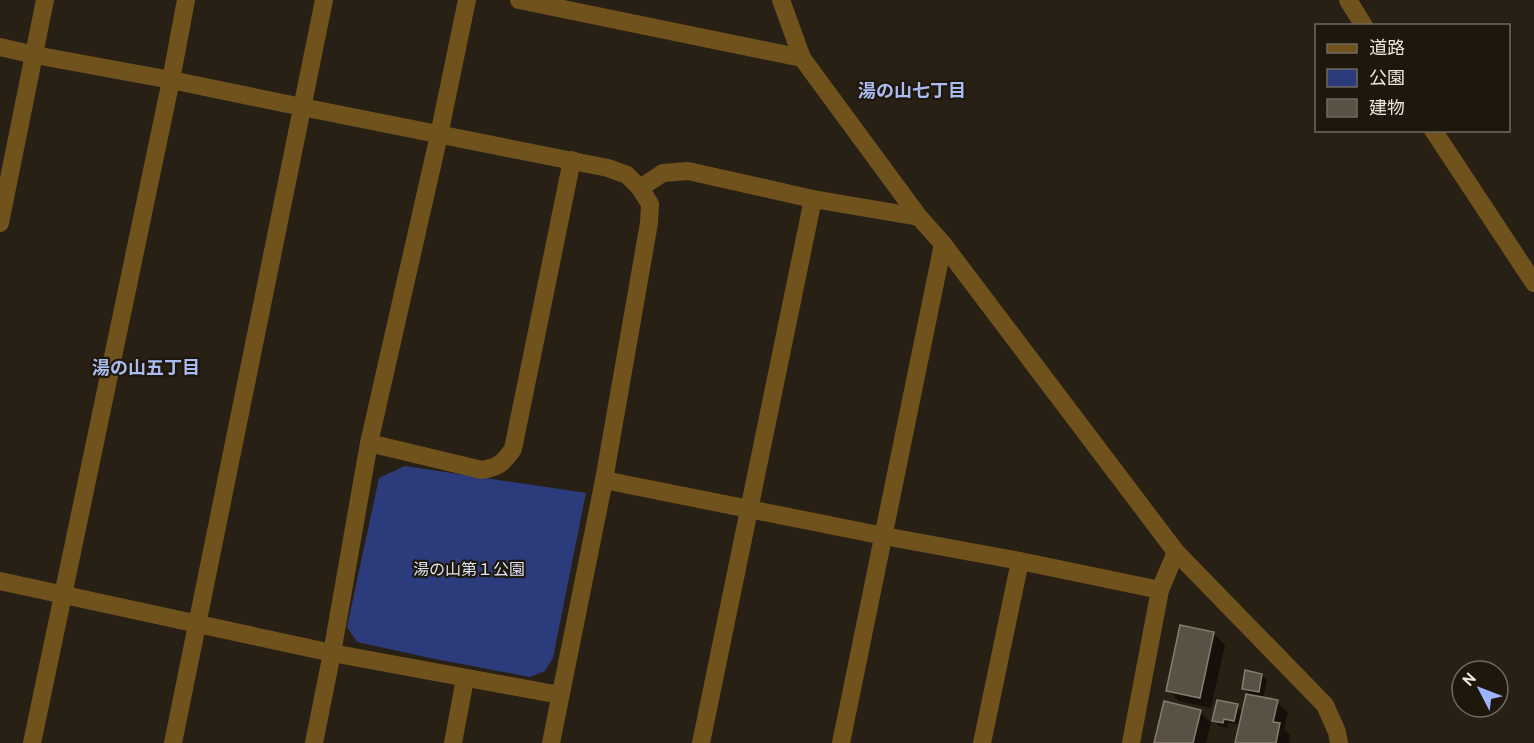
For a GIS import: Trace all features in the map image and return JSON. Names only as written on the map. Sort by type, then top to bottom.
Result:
[{"type":"street","points":[[0,223],[45,0]]},
{"type":"street","points":[[32,743],[186,0]]},
{"type":"street","points":[[173,743],[324,0]]},
{"type":"street","points":[[314,743],[369,443],[467,0]]},
{"type":"street","points":[[519,0],[802,58]]},
{"type":"street","points":[[781,0],[802,58],[919,217],[943,244],[1176,552],[1325,705],[1337,732],[1339,743]]},
{"type":"street","points":[[1348,0],[1363,24]]},
{"type":"street","points":[[0,47],[572,160],[618,171],[627,175],[640,188],[650,204],[649,223],[604,480],[551,743]]},
{"type":"street","points":[[1434,132],[1534,283]]},
{"type":"street","points":[[369,443],[482,470],[495,467],[505,461],[513,449],[572,160]]},
{"type":"street","points":[[640,188],[663,173],[688,171],[813,199],[919,217]]},
{"type":"street","points":[[701,743],[813,199]]},
{"type":"street","points":[[841,743],[943,244]]},
{"type":"street","points":[[604,480],[1160,590]]},
{"type":"street","points":[[1131,743],[1160,590],[1176,552]]},
{"type":"street","points":[[982,743],[1020,561]]},
{"type":"street","points":[[0,581],[332,653],[560,695]]},
{"type":"street","points":[[453,743],[465,679]]},
{"type":"green space","name":"湯の山第１公園","points":[[405,466],[586,493],[553,658],[545,671],[530,677],[357,642],[347,627],[379,478]]},
{"type":"building","points":[[1180,625],[1214,632],[1200,698],[1166,691]]},
{"type":"building","points":[[1245,670],[1262,674],[1259,692],[1242,689]]},
{"type":"building","points":[[1246,694],[1278,700],[1273,722],[1280,723],[1276,743],[1235,743]]},
{"type":"building","points":[[1217,700],[1238,704],[1234,721],[1224,719],[1223,723],[1212,721]]},
{"type":"building","points":[[1164,701],[1201,710],[1193,743],[1154,743]]},
{"type":"district","name":"湯の山七丁目","points":[[912,92]]},
{"type":"district","name":"湯の山五丁目","points":[[146,369]]}]
